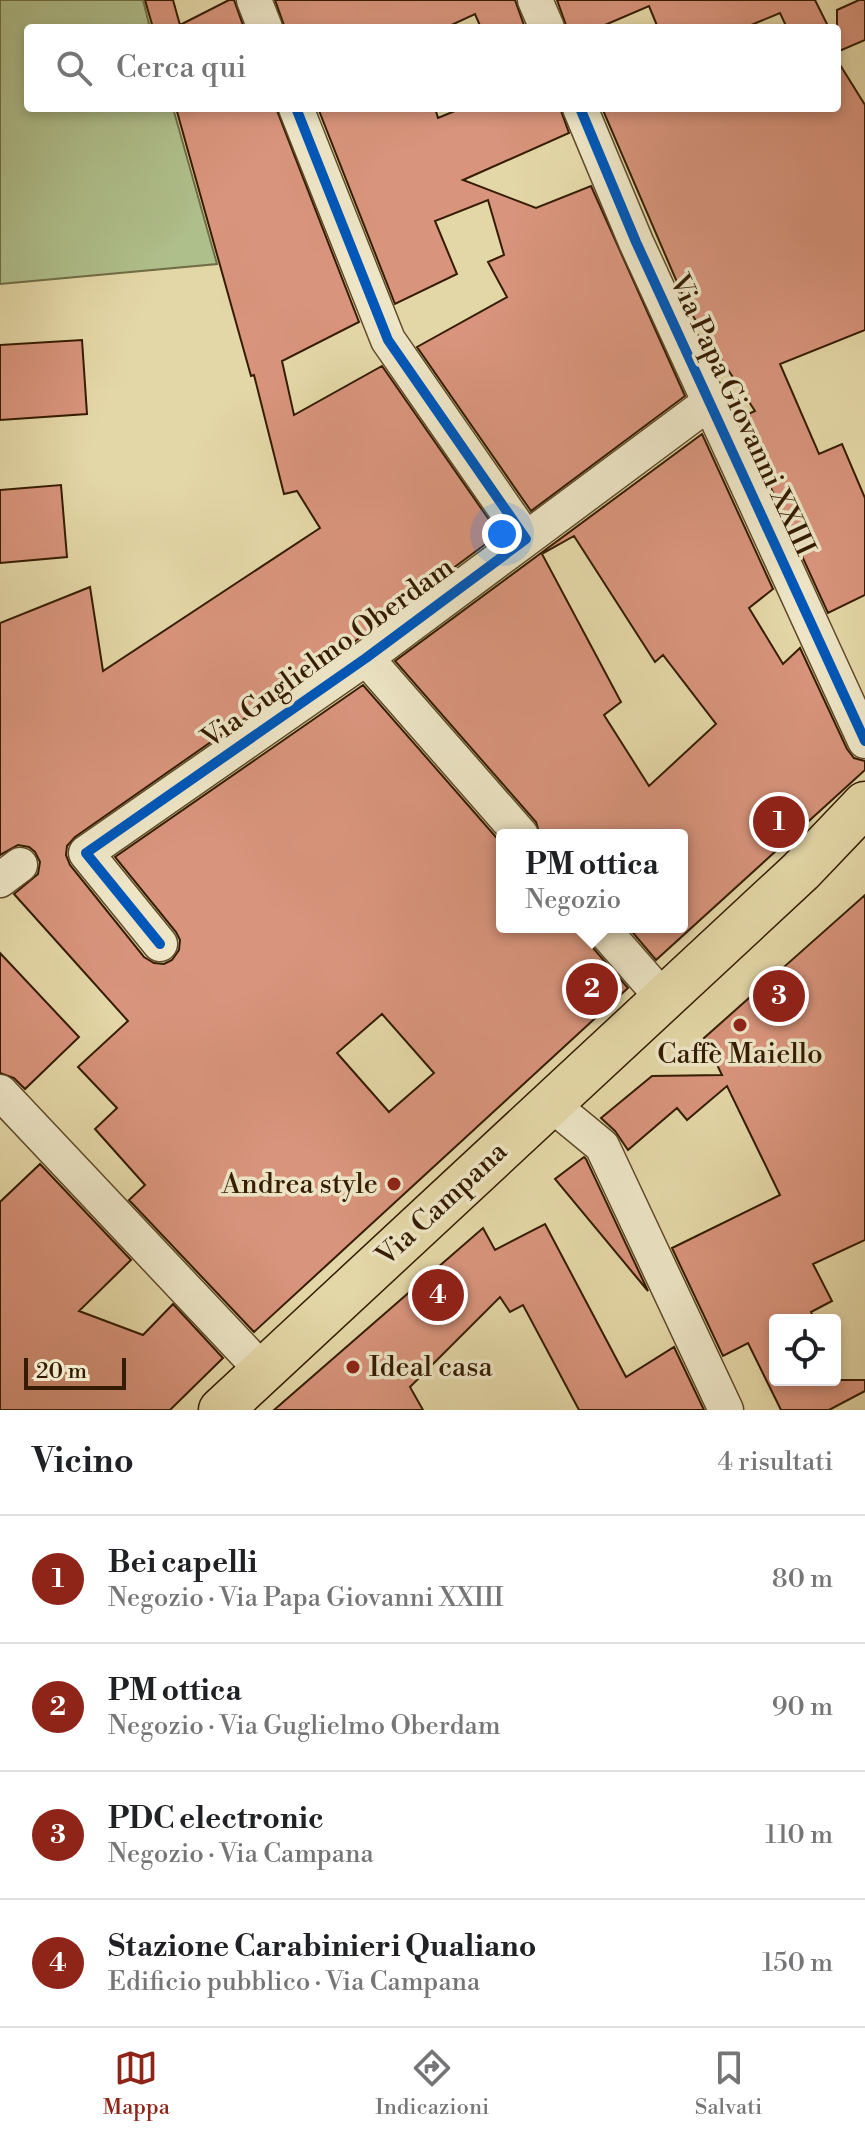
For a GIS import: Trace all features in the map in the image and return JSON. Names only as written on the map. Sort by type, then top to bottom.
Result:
[{"type":"main road","name":"Via Campana","points":[[221,1410],[801,871],[865,804]]},
{"type":"street","points":[[254,0],[263,24]]},
{"type":"street","points":[[535,0],[545,24]]},
{"type":"street","points":[[298,112],[388,340],[526,539]]},
{"type":"street","name":"Via Papa Giovanni XXIII","points":[[582,112],[636,242],[865,741]]},
{"type":"street","name":"Via Guglielmo Oberdam","points":[[160,944],[86,853],[366,658],[710,402]]},
{"type":"street","name":"Via Guglielmo Oberdam","points":[[366,658],[516,829]]},
{"type":"street","points":[[606,933],[663,998]]},
{"type":"street","points":[[0,1092],[262,1370]]},
{"type":"street","points":[[551,1104],[602,1146],[726,1410]]},
{"type":"green space","points":[[0,0],[143,0],[149,24],[24,24],[24,112],[174,112],[217,264],[0,284]]},
{"type":"building","points":[[145,0],[173,0],[180,24],[152,24]]},
{"type":"building","points":[[229,0],[234,0],[243,24],[182,24]]},
{"type":"building","points":[[275,0],[515,0],[524,24],[479,24],[475,14],[454,24],[284,24]]},
{"type":"building","points":[[557,0],[815,0],[827,24],[785,24],[780,13],[754,24],[656,24],[649,6],[607,24],[566,24]]},
{"type":"building","points":[[865,0],[865,40],[841,50],[841,24],[837,24],[837,10]]},
{"type":"building","points":[[841,66],[865,105],[865,330],[780,364],[819,454],[842,444],[865,498],[865,595],[828,613],[739,418],[755,411],[689,310],[604,112],[841,112]]},
{"type":"building","points":[[177,112],[278,112],[359,322],[282,361],[294,415],[382,366],[499,534],[354,642],[75,837],[67,846],[70,865],[144,957],[154,963],[164,964],[172,960],[179,950],[180,940],[176,932],[115,857],[363,685],[496,837],[496,933],[584,933],[586,940],[628,988],[254,1332],[129,1200],[145,1185],[95,1129],[117,1108],[78,1067],[128,1021],[14,894],[38,874],[40,862],[35,852],[18,845],[0,855],[0,623],[90,587],[103,671],[320,528],[297,491],[284,494],[254,375],[251,376]],"holes":[[[382,1014],[434,1073],[389,1112],[337,1053]]]},
{"type":"building","points":[[320,112],[436,112],[438,118],[452,112],[561,112],[569,133],[463,180],[536,208],[591,186],[685,396],[531,511],[417,347],[507,297],[488,262],[504,255],[488,200],[435,221],[457,274],[395,304]]},
{"type":"building","points":[[82,340],[87,414],[0,420],[0,345]]},
{"type":"building","points":[[702,434],[773,589],[749,608],[783,664],[800,648],[847,749],[854,758],[865,761],[865,770],[688,931],[688,829],[538,829],[536,822],[395,661]],"holes":[[[574,536],[655,662],[663,655],[716,724],[649,786],[604,715],[621,702],[542,554]]]},
{"type":"building","points":[[61,485],[67,557],[0,563],[0,490]]},
{"type":"building","points":[[865,895],[865,1240],[813,1264],[832,1301],[812,1314],[769,1314],[769,1386],[748,1343],[723,1356],[672,1248],[780,1195],[727,1086],[687,1120],[677,1108],[628,1150],[601,1118],[652,1076],[722,1075],[704,1038]]},
{"type":"building","points":[[633,933],[686,933],[656,960]]},
{"type":"building","points":[[0,953],[79,1037],[25,1089],[14,1078],[0,1073]]},
{"type":"building","points":[[584,1157],[586,1159],[648,1291],[555,1179]]},
{"type":"building","points":[[40,1164],[131,1260],[79,1311],[143,1335],[173,1304],[223,1358],[170,1410],[0,1410],[0,1202]]},
{"type":"building","points":[[545,1224],[626,1377],[674,1347],[704,1410],[579,1410],[523,1305],[510,1312],[500,1297],[410,1387],[423,1410],[274,1410],[483,1228],[495,1250]]},
{"type":"building","points":[[841,1380],[865,1380],[865,1391],[829,1410],[781,1410],[769,1386],[841,1386]]},
{"type":"cycle path","points":[[160,944],[86,853],[366,658],[526,539],[388,340],[298,112]]},
{"type":"cycle path","points":[[582,112],[636,242],[865,741]]},
{"type":"place","name":"Bei capelli","points":[[779,822]]},
{"type":"place","name":"PM ottica","points":[[592,989]]},
{"type":"place","name":"PDC electronic","points":[[779,996]]},
{"type":"place","name":"Caffè Maiello","points":[[740,1025]]},
{"type":"place","name":"Andrea style","points":[[394,1184]]},
{"type":"place","name":"Stazione Carabinieri Qualiano","points":[[438,1295]]},
{"type":"place","name":"Ideal casa","points":[[353,1367]]}]
